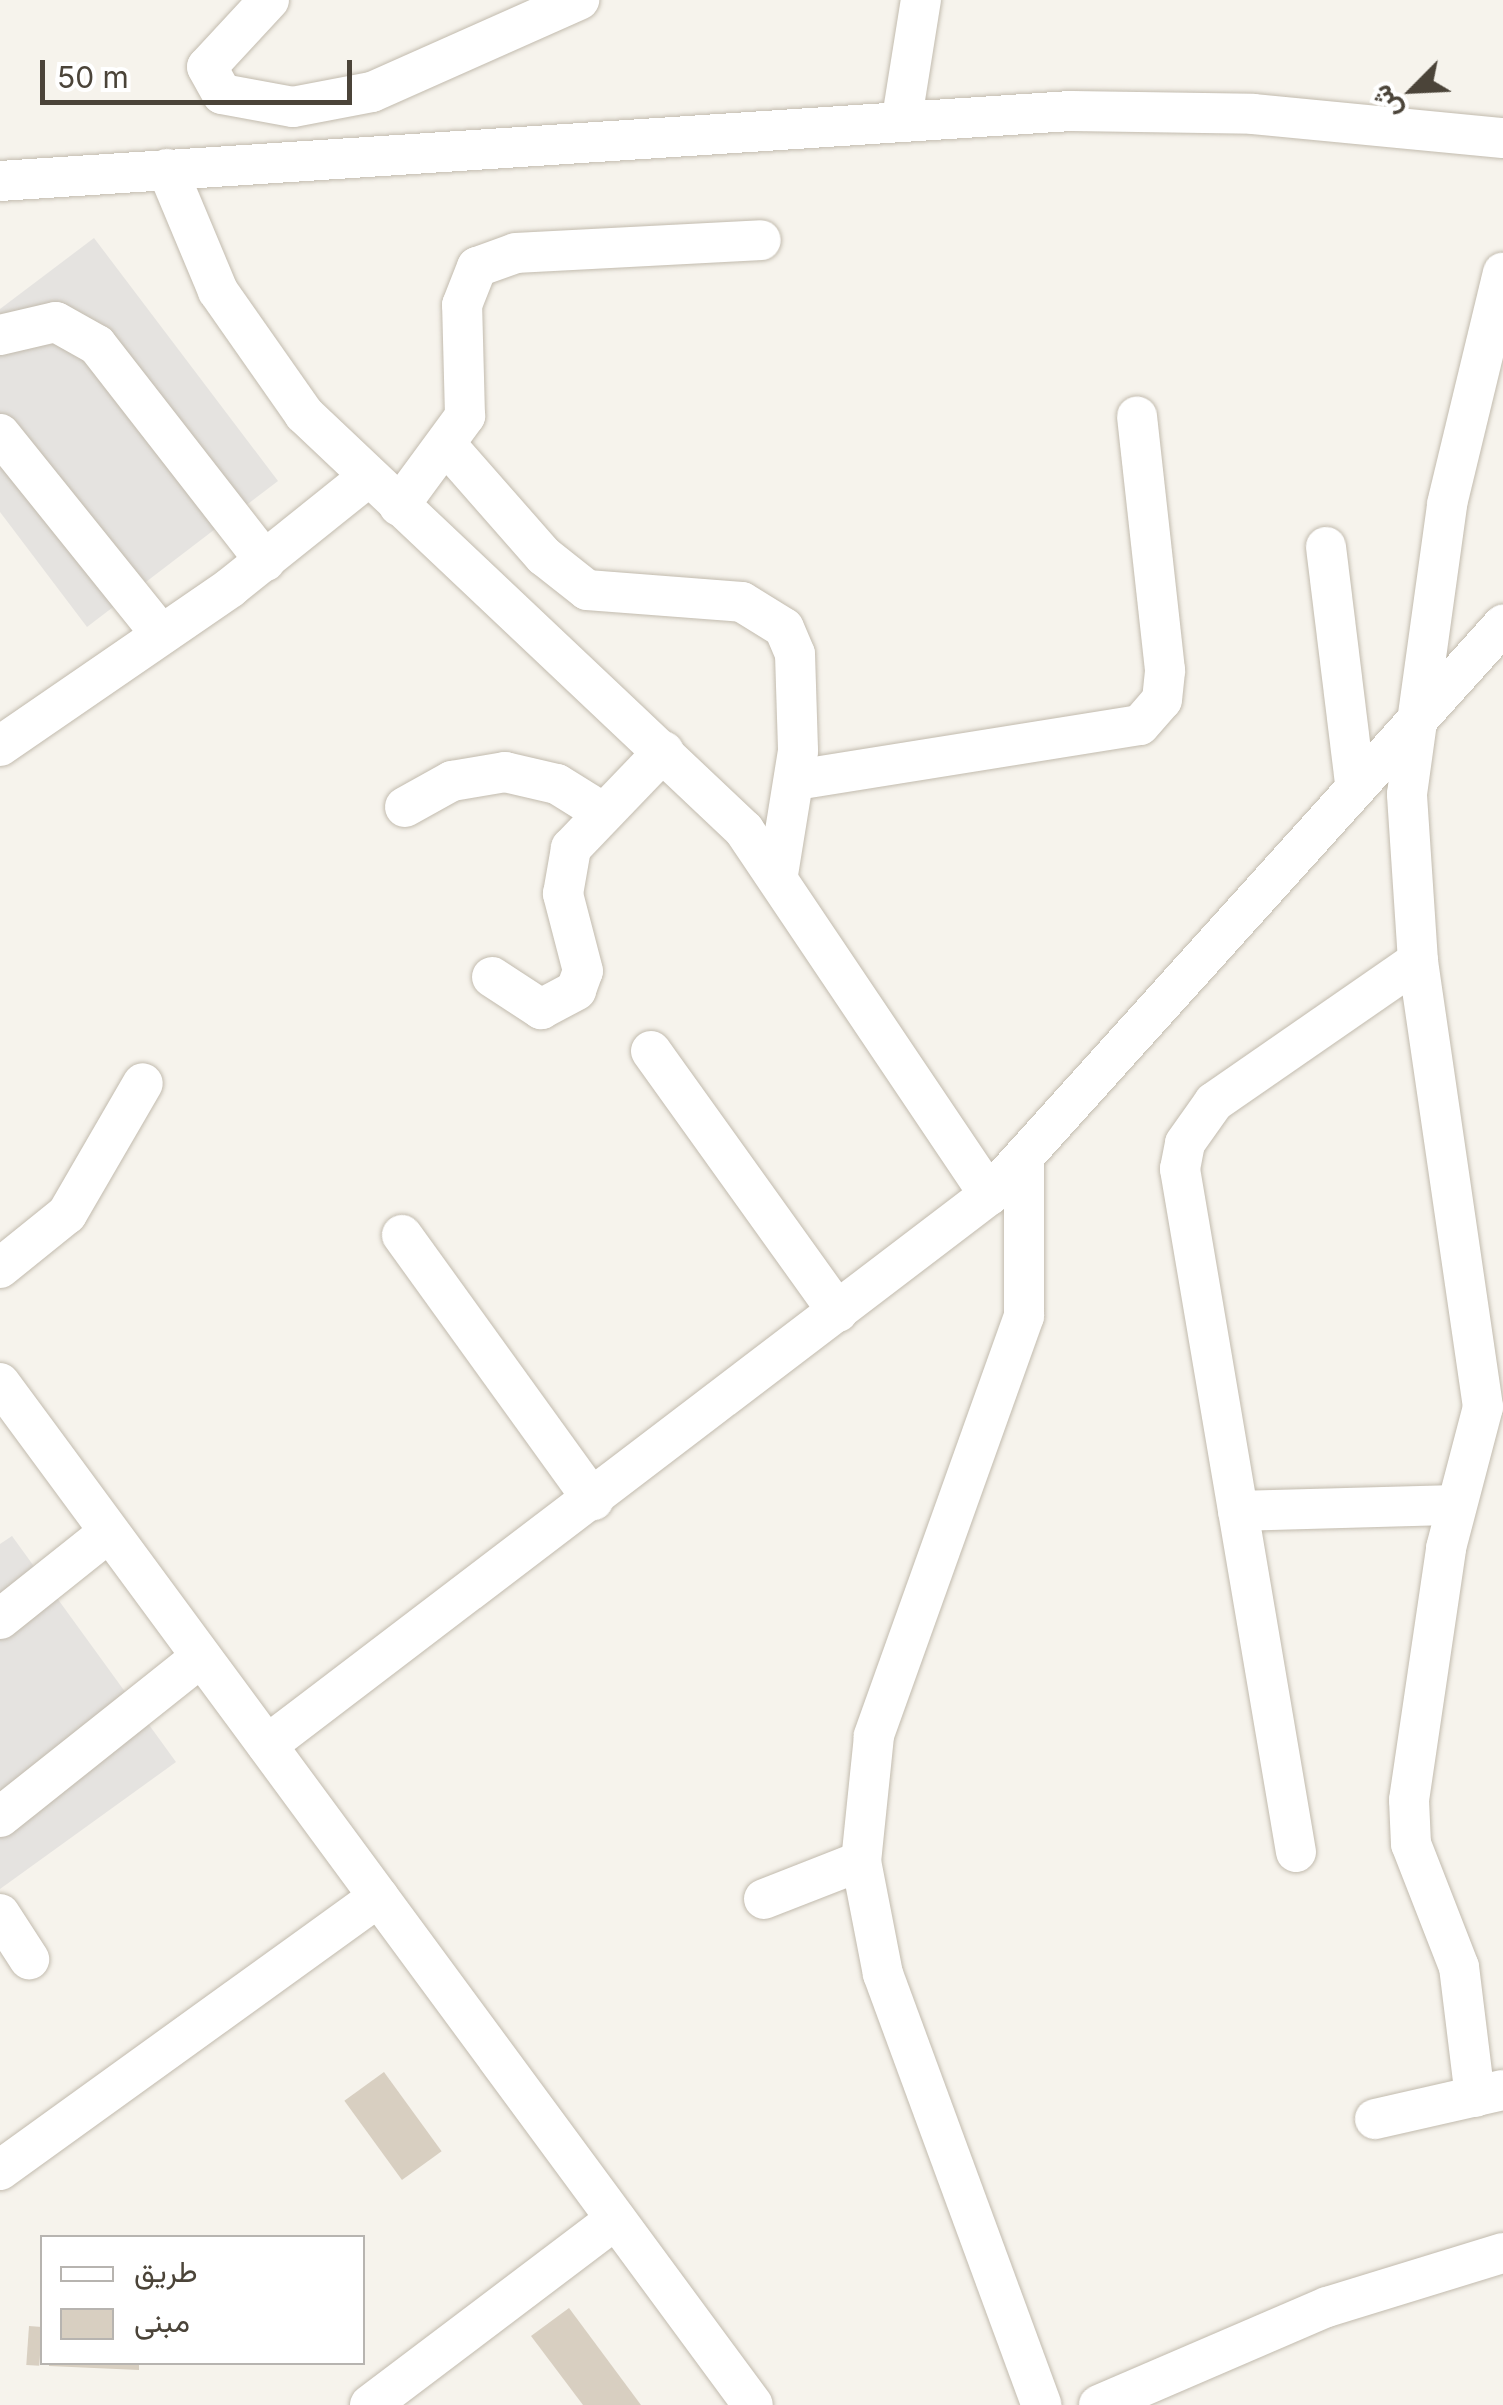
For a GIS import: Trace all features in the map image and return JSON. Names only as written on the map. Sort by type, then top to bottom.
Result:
[{"type":"lane","points":[[270,0],[207,67],[222,94],[294,107],[372,92],[575,1]]},
{"type":"lane","points":[[902,118],[921,0]]},
{"type":"lane","points":[[0,181],[902,118],[1193,111],[1503,138]]},
{"type":"lane","points":[[167,169],[254,351],[366,478],[664,751],[778,874],[887,1053],[989,1195]]},
{"type":"lane","points":[[399,506],[449,448],[468,398],[462,305],[477,267],[516,253],[761,240]]},
{"type":"lane","points":[[1500,287],[1503,345]]},
{"type":"lane","points":[[1375,2119],[1489,2094],[1466,1998],[1423,1888],[1409,1800],[1455,1505],[1491,1443],[1418,961],[1407,794],[1447,504],[1500,287]]},
{"type":"lane","points":[[0,335],[56,322],[97,345],[265,561]]},
{"type":"lane","points":[[796,780],[1140,725],[1162,700],[1165,670],[1137,417]]},
{"type":"lane","points":[[0,434],[161,634]]},
{"type":"lane","points":[[449,448],[544,556],[587,590],[765,608],[794,654],[796,780],[778,874]]},
{"type":"lane","points":[[0,746],[265,561],[366,478]]},
{"type":"lane","points":[[1326,547],[1355,783]]},
{"type":"lane","points":[[267,1745],[989,1195],[1418,713],[1503,626]]},
{"type":"lane","points":[[492,977],[542,1009],[576,990],[583,971],[565,917],[564,871],[602,812],[664,751]]},
{"type":"lane","points":[[405,806],[452,780],[504,772],[557,784],[602,812]]},
{"type":"lane","points":[[1296,1852],[1183,1194],[1185,1144],[1214,1102],[1418,961]]},
{"type":"lane","points":[[651,1051],[838,1312]]},
{"type":"lane","points":[[0,1268],[67,1214],[143,1082]]},
{"type":"lane","points":[[1024,1160],[1024,1316],[874,1736],[861,1861],[883,1974],[1042,2405]]},
{"type":"lane","points":[[402,1235],[593,1500]]},
{"type":"lane","points":[[0,1383],[753,2405]]},
{"type":"lane","points":[[1238,1511],[1455,1505]]},
{"type":"lane","points":[[0,1619],[110,1532]]},
{"type":"lane","points":[[0,1817],[201,1658]]},
{"type":"lane","points":[[764,1900],[861,1861]]},
{"type":"lane","points":[[0,2170],[378,1897]]},
{"type":"lane","points":[[0,1914],[29,1959]]},
{"type":"lane","points":[[370,2405],[616,2219]]},
{"type":"lane","points":[[1100,2405],[1341,2301],[1503,2253]]},
{"type":"shaded area","points":[[94,238],[278,481],[87,627],[0,512],[0,309]]},
{"type":"shaded area","points":[[12,1536],[176,1762],[0,1889],[0,1544]]},
{"type":"building","points":[[384,2072],[442,2151],[402,2180],[344,2101]]},
{"type":"building","points":[[569,2308],[641,2405],[583,2405],[531,2336]]},
{"type":"building","points":[[29,2326],[40,2327],[39,2366],[26,2365]]},
{"type":"building","points":[[139,2365],[139,2370],[49,2366]]}]
